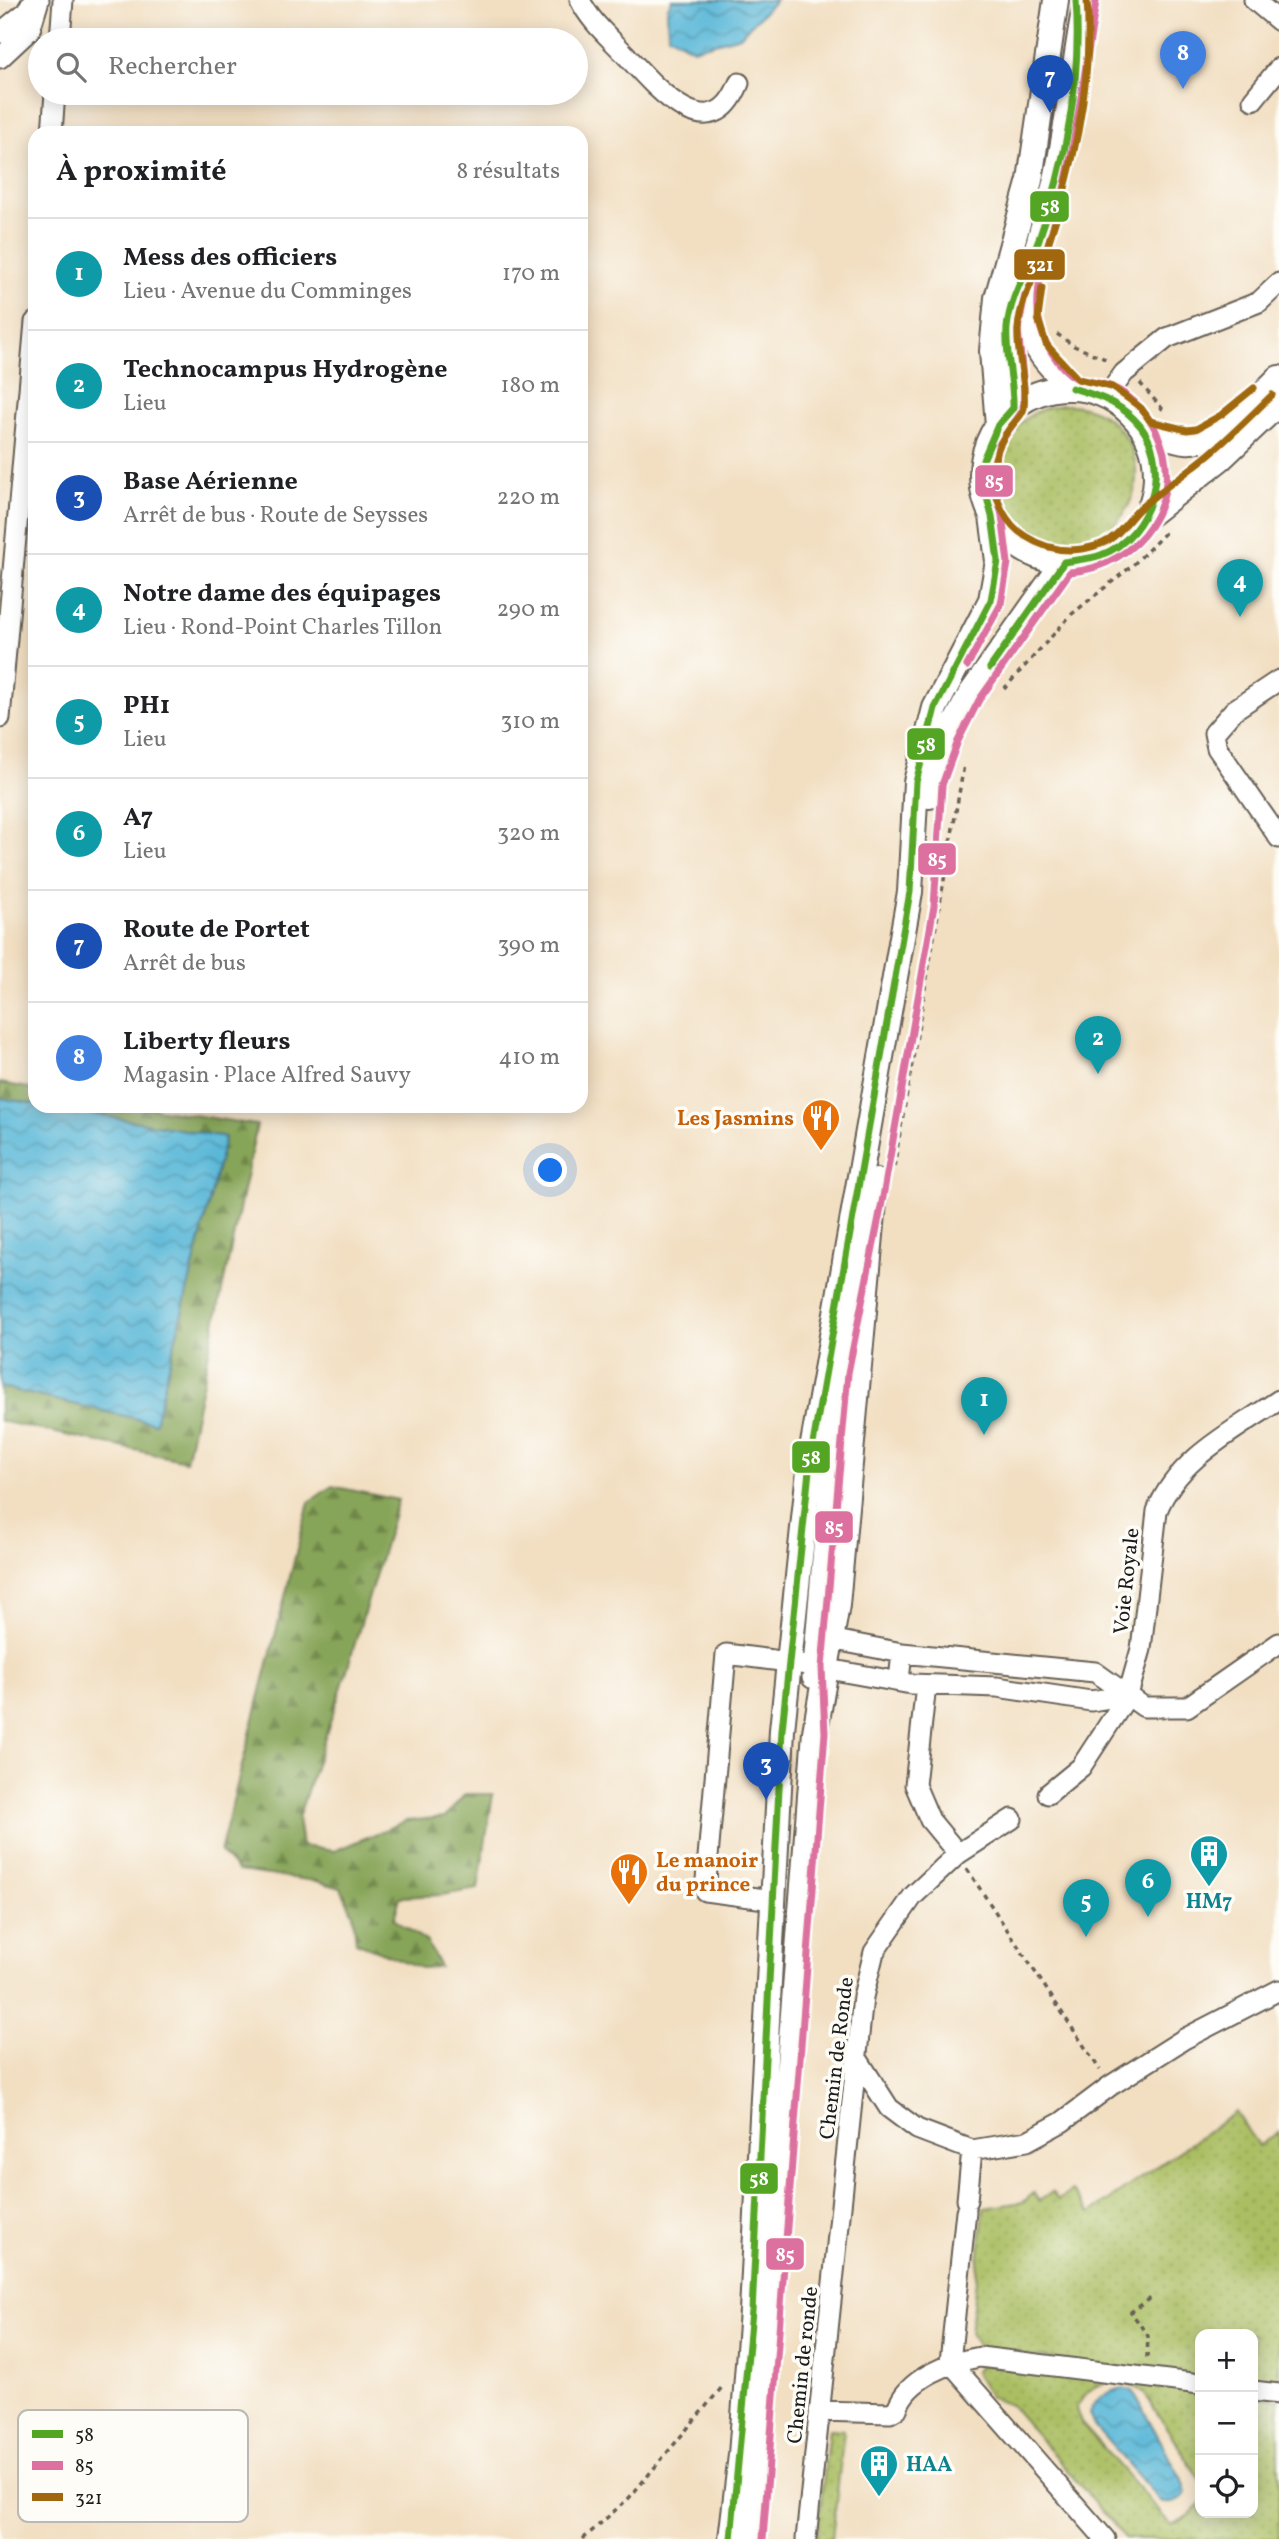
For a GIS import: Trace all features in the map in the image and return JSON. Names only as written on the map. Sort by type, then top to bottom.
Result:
[{"type":"main road","points":[[1005,417],[992,351],[997,298],[1030,180],[1056,0]]},
{"type":"main road","points":[[1072,388],[1037,349],[1027,319],[1037,244],[1054,190],[1067,130],[1086,0]]},
{"type":"main road","points":[[1144,430],[1187,441],[1211,435],[1250,407],[1279,378]]},
{"type":"main road","points":[[1145,518],[1152,501],[1156,474],[1152,446],[1144,430],[1128,411],[1107,396],[1072,388],[1045,391],[1005,417],[988,442],[982,470],[985,498],[1000,529],[1022,548],[1035,555],[1064,562],[1091,559],[1116,548],[1145,518],[1221,458],[1279,403]]},
{"type":"main road","points":[[731,2539],[741,2455],[751,2325],[782,1730],[814,1658],[817,1603],[810,1461],[909,892],[916,782],[935,708],[991,600],[998,561],[992,516]]},
{"type":"main road","points":[[752,2539],[815,1732],[814,1658],[817,1603],[873,1195],[924,904],[932,783],[948,737],[970,695],[1064,562]]},
{"type":"street","points":[[0,18],[26,0]]},
{"type":"street","points":[[0,33],[26,12],[33,0]]},
{"type":"street","points":[[31,28],[39,0]]},
{"type":"street","points":[[61,28],[63,0]]},
{"type":"street","points":[[580,0],[599,28],[643,74],[681,108],[696,114],[709,114],[725,108],[733,100],[739,83]]},
{"type":"street","points":[[1076,0],[1079,37]]},
{"type":"street","points":[[1254,0],[1279,21]]},
{"type":"street","points":[[0,58],[28,32]]},
{"type":"street","points":[[1253,100],[1279,68]]},
{"type":"street","points":[[53,126],[54,105]]},
{"type":"street","points":[[1005,417],[1014,387],[1007,329],[1016,289],[1037,244]]},
{"type":"street","points":[[1107,396],[1125,373],[1167,338],[1258,302],[1279,283]]},
{"type":"street","points":[[0,718],[3,656],[28,395]]},
{"type":"street","points":[[1279,680],[1234,710],[1214,733],[1217,748],[1279,838]]},
{"type":"street","name":"Voie Royale","points":[[1048,1794],[1081,1767],[1128,1695],[1141,1649],[1157,1511],[1163,1495],[1173,1479],[1196,1457],[1279,1400]]},
{"type":"street","points":[[773,1900],[705,1891],[726,1654],[814,1658],[902,1653],[1095,1672],[1143,1707],[1187,1707],[1279,1643]]},
{"type":"street","points":[[899,1680],[902,1653]]},
{"type":"street","points":[[814,1658],[926,1685],[997,1687],[1091,1701],[1128,1695]]},
{"type":"street","points":[[926,1685],[915,1786],[930,1820],[957,1854]]},
{"type":"street","name":"Chemin de Ronde","points":[[843,2195],[863,1997],[874,1952],[913,1896],[957,1854],[1012,1819]]},
{"type":"street","points":[[857,2058],[889,2108],[917,2129],[972,2150],[1027,2141],[1062,2122],[1110,2086],[1213,2022],[1279,1990]]},
{"type":"street","points":[[972,2150],[950,2362],[1105,2539]]},
{"type":"street","name":"Chemin de ronde","points":[[806,2539],[843,2195]]},
{"type":"street","points":[[820,2411],[890,2413],[897,2409],[902,2395],[950,2362],[979,2357],[1195,2383]]},
{"type":"street","points":[[1258,2391],[1279,2394]]},
{"type":"path","points":[[1054,330],[1074,346],[1111,361],[1140,384],[1171,417]]},
{"type":"path","points":[[1002,691],[1072,614],[1133,565],[1170,528]]},
{"type":"path","points":[[893,1176],[965,760]]},
{"type":"path","points":[[957,1854],[1110,2086]]},
{"type":"path","points":[[1145,2377],[1148,2336],[1131,2312],[1154,2296]]},
{"type":"path","points":[[583,2539],[629,2498],[730,2377]]},
{"type":"green space","points":[[1067,405],[1093,410],[1116,425],[1131,448],[1136,474],[1131,500],[1116,523],[1093,538],[1067,543],[1041,538],[1018,523],[1003,500],[998,474],[1003,448],[1018,425],[1041,410]]},
{"type":"green space","points":[[0,1083],[28,1088],[28,1103],[0,1098]]},
{"type":"green space","points":[[86,1113],[182,1113],[257,1125],[186,1461],[0,1421],[0,1387],[155,1423],[225,1137]]},
{"type":"green space","points":[[332,1486],[398,1500],[343,1683],[298,1818],[302,1846],[334,1851],[406,1821],[445,1817],[465,1794],[493,1794],[478,1889],[442,1895],[400,1897],[394,1919],[427,1942],[440,1967],[421,1968],[356,1942],[353,1914],[341,1888],[316,1881],[238,1871],[220,1852],[309,1502]]},
{"type":"green space","points":[[1236,2112],[1258,2146],[1279,2132],[1279,2390],[1258,2387],[1258,2329],[1195,2329],[1195,2379],[980,2348],[970,2333],[984,2208],[1023,2202],[1034,2193],[1039,2201],[1052,2192],[1058,2200],[1072,2191],[1090,2213]]},
{"type":"green space","points":[[981,2364],[1195,2389],[1195,2472],[1145,2394],[1135,2387],[1125,2383],[1106,2382],[1089,2391],[1076,2409],[1081,2423],[1171,2525],[1189,2516],[1195,2509],[1195,2518],[1258,2518],[1258,2397],[1279,2399],[1279,2539],[1126,2539],[1011,2405],[990,2398],[975,2373]]},
{"type":"green space","points":[[829,2429],[844,2430],[832,2539],[817,2539]]},
{"type":"water","points":[[672,0],[776,0],[740,36],[693,49],[668,35],[667,9]]},
{"type":"water","points":[[0,1098],[28,1103],[28,1113],[87,1113],[225,1137],[155,1423],[0,1387]]},
{"type":"water","points":[[1123,2388],[1132,2391],[1137,2398],[1181,2478],[1186,2493],[1178,2501],[1161,2502],[1093,2424],[1089,2414],[1094,2404],[1112,2391]]},
{"type":"transit line","name":"58","points":[[1013,408],[1007,328],[1015,294],[1048,213],[1063,154],[1074,92],[1076,0]]},
{"type":"transit line","name":"321","points":[[1087,0],[1087,61],[1080,124],[1066,185],[1048,244],[1019,317],[1018,339],[1024,408],[1002,440],[993,466],[994,487],[999,503],[1018,531],[1043,545],[1071,550],[1101,544],[1118,533],[1148,501],[1221,444],[1272,395]]},
{"type":"transit line","name":"85","points":[[763,2539],[825,1733],[822,1667],[848,1373],[883,1197],[934,906],[942,785],[958,741],[979,700],[1070,572],[1095,567],[1117,557],[1136,543],[1151,525],[1161,504],[1166,481],[1165,456],[1147,416],[1119,390],[1079,379],[1063,368],[1052,353],[1039,321],[1042,268],[1071,158],[1096,2]]},
{"type":"transit line","name":"321","points":[[1042,288],[1038,318],[1046,344],[1078,379],[1112,387],[1141,408],[1150,421],[1187,430],[1196,429],[1221,415],[1254,388]]},
{"type":"transit line","name":"85","points":[[967,666],[1001,604],[1008,563],[1002,515],[993,478],[998,446],[1023,410],[1024,387],[1018,330],[1025,295]]},
{"type":"transit line","name":"58","points":[[1064,562],[1101,555],[1119,545],[1134,531],[1145,514],[1155,474],[1153,454],[1146,435],[1134,419],[1113,403],[1072,388]]},
{"type":"transit line","name":"58","points":[[731,2539],[752,2311],[782,1730],[810,1461],[910,892],[916,782],[935,708],[991,600],[998,561],[992,516],[982,479],[983,460],[998,425],[1013,408]]},
{"type":"transit line","name":"58","points":[[990,668],[1064,562]]},
{"type":"place","name":"Liberty fleurs","points":[[1183,89]]},
{"type":"place","name":"Route de Portet","points":[[1050,113]]},
{"type":"place","name":"Notre dame des équipages","points":[[1240,617]]},
{"type":"place","name":"Technocampus Hydrogène","points":[[1098,1074]]},
{"type":"place","name":"Les Jasmins","points":[[821,1152]]},
{"type":"place","name":"Mess des officiers","points":[[984,1435]]},
{"type":"place","name":"Base Aérienne","points":[[766,1800]]},
{"type":"place","name":"HM7","points":[[1209,1888]]},
{"type":"place","name":"Le manoir du prince","points":[[629,1906]]},
{"type":"place","name":"A7","points":[[1148,1917]]},
{"type":"place","name":"PH1","points":[[1086,1937]]},
{"type":"place","name":"HAA","points":[[879,2498]]}]
